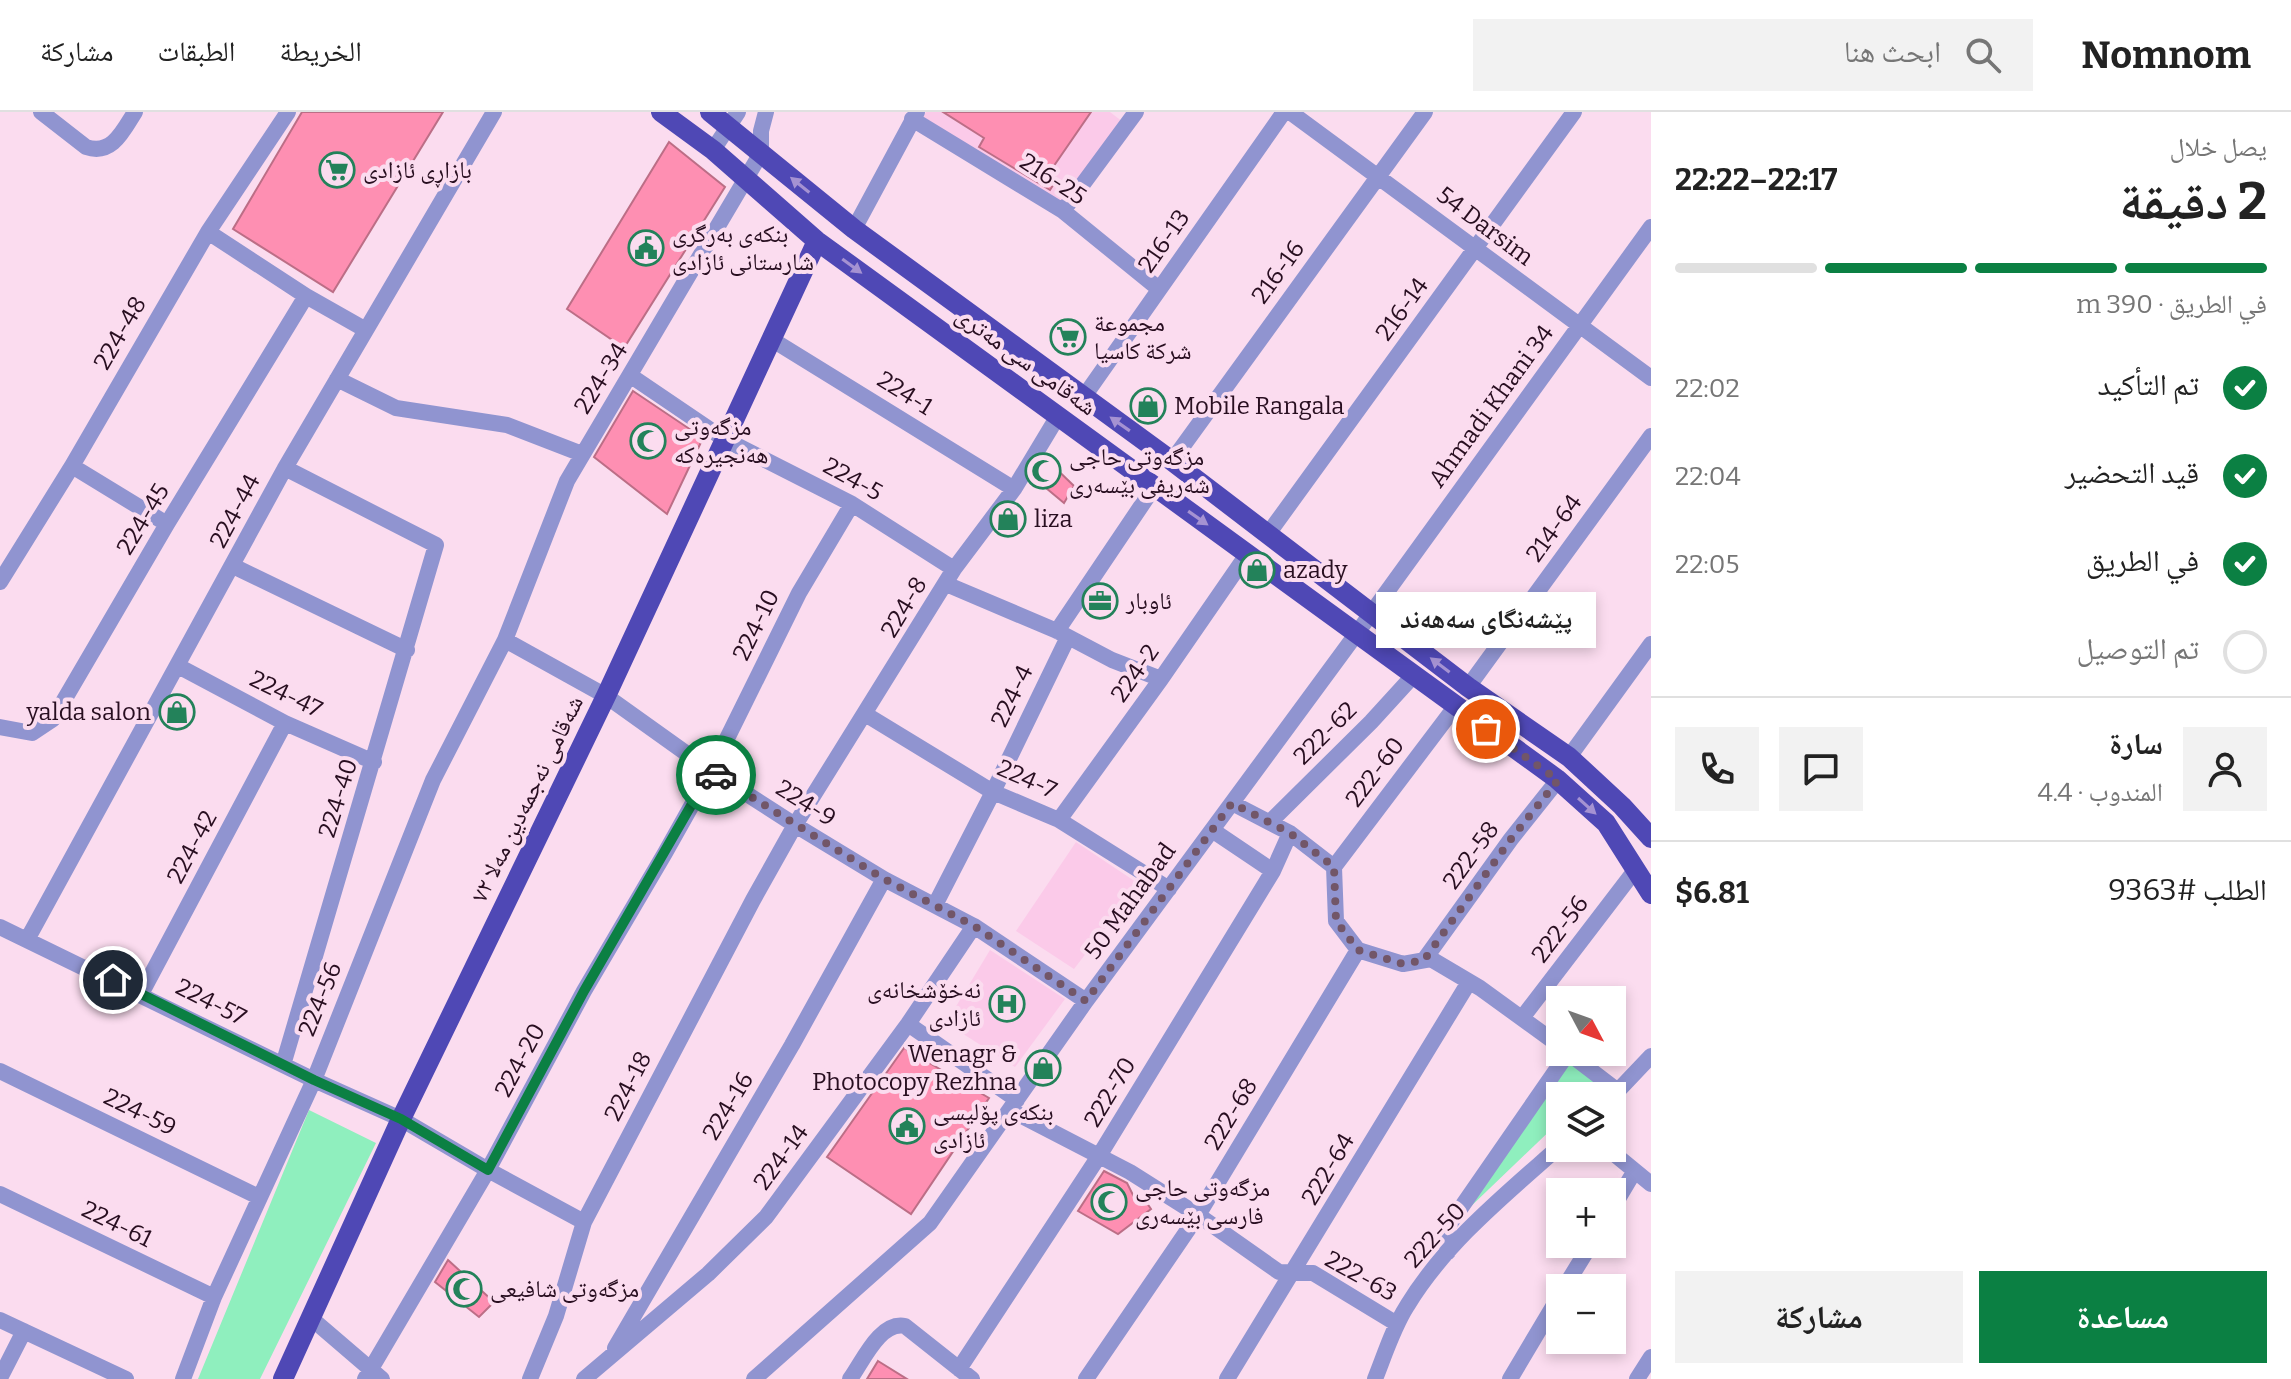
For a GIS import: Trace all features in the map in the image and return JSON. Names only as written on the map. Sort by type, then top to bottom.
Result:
[{"type":"main road","name":"شەقامی سی مەتری","points":[[661,112],[713,150],[817,241],[1558,780],[1606,823],[1651,894]]},
{"type":"main road","name":"شەقامی سی مەتری","points":[[710,112],[733,119],[761,153],[854,229],[1172,461],[1468,687],[1569,757],[1650,834]]},
{"type":"main road","name":"شەقامی نەجمەدین مەلا ٧٢","points":[[283,1379],[401,1119],[606,696],[817,241]]},
{"type":"street","points":[[41,112],[86,147],[101,150],[115,143],[135,112]]},
{"type":"street","name":"224-48","points":[[0,582],[72,466],[208,232],[288,112]]},
{"type":"street","name":"224-44","points":[[28,938],[285,468],[494,112]]},
{"type":"street","points":[[761,153],[761,131],[766,112]]},
{"type":"street","name":"216-13","points":[[1083,398],[1284,112]]},
{"type":"street","name":"54 Darsim","points":[[1290,112],[1651,378]]},
{"type":"street","name":"216-16","points":[[1172,461],[1425,112]]},
{"type":"street","name":"216-14","points":[[1268,534],[1574,112]]},
{"type":"street","points":[[1063,211],[1130,114]]},
{"type":"street","points":[[854,229],[914,115]]},
{"type":"street","name":"216-25","points":[[914,115],[1063,211],[1159,289]]},
{"type":"street","points":[[713,150],[733,119]]},
{"type":"street","name":"224-34","points":[[505,640],[567,481],[761,153]]},
{"type":"street","name":"Ahmadi Khani 34","points":[[1370,613],[1651,227]]},
{"type":"street","points":[[208,232],[306,296],[366,330]]},
{"type":"street","name":"224-45","points":[[0,727],[32,733],[53,719],[306,296]]},
{"type":"street","name":"224-1","points":[[771,339],[1014,489]]},
{"type":"street","name":"224-5","points":[[631,376],[724,439],[852,504],[950,577],[1112,660],[1161,679]]},
{"type":"street","points":[[337,379],[396,408],[507,425],[582,454]]},
{"type":"street","name":"224-8","points":[[795,825],[950,577],[1014,489],[1058,416]]},
{"type":"street","name":"214-64","points":[[1468,687],[1651,436]]},
{"type":"street","points":[[72,466],[167,524]]},
{"type":"street","name":"224-40","points":[[283,1065],[436,545],[285,468]]},
{"type":"street","name":"224-4","points":[[935,905],[993,792],[1062,634],[1154,487]]},
{"type":"street","name":"224-10","points":[[711,771],[799,593],[852,504]]},
{"type":"street","name":"224-2","points":[[1059,820],[1248,553]]},
{"type":"street","points":[[233,566],[407,650]]},
{"type":"street","name":"50 Mahabad","points":[[754,1379],[930,1223],[1086,1001],[1370,613]]},
{"type":"street","name":"224-9","points":[[505,640],[606,696],[711,771],[795,825],[884,879],[974,926],[1086,1001]]},
{"type":"street","name":"224-56","points":[[183,1379],[214,1297],[314,1080],[433,780],[505,640]]},
{"type":"street","points":[[1569,757],[1651,644]]},
{"type":"street","name":"224-47","points":[[178,666],[285,723],[374,762]]},
{"type":"street","name":"222-62","points":[[1270,822],[1413,676]]},
{"type":"street","name":"222-60","points":[[1334,867],[1455,707]]},
{"type":"street","name":"224-7","points":[[865,714],[993,792],[1059,820],[1169,889]]},
{"type":"street","name":"224-42","points":[[141,994],[285,723]]},
{"type":"street","name":"224-20","points":[[373,1376],[584,991],[711,771]]},
{"type":"street","name":"222-58","points":[[1424,960],[1511,839],[1558,780]]},
{"type":"street","points":[[1232,803],[1290,833],[1334,867],[1336,921],[1358,950],[1403,964],[1431,959],[1546,1036]]},
{"type":"street","name":"224-18","points":[[530,1379],[556,1316],[584,1222],[698,1000],[795,825]]},
{"type":"street","points":[[1212,830],[1273,871]]},
{"type":"street","name":"222-70","points":[[966,1374],[1273,871],[1290,833]]},
{"type":"street","name":"222-56","points":[[1522,1018],[1636,869]]},
{"type":"street","name":"224-16","points":[[610,1357],[792,1045],[884,879]]},
{"type":"street","name":"224-14","points":[[584,1379],[708,1274],[766,1217],[908,1024],[974,926]]},
{"type":"street","name":"224-57","points":[[0,927],[401,1119],[584,1222]]},
{"type":"street","name":"222-68","points":[[1086,1379],[1198,1215],[1358,950]]},
{"type":"street","name":"222-64","points":[[1227,1379],[1469,982]]},
{"type":"street","name":"222-63","points":[[908,1024],[1014,1105],[1198,1215],[1279,1272],[1313,1273],[1397,1324]]},
{"type":"street","points":[[1626,1082],[1651,1056]]},
{"type":"street","points":[[1448,1252],[1445,1236],[1449,1225],[1558,1066]]},
{"type":"street","points":[[1584,1066],[1602,1082]]},
{"type":"street","name":"224-59","points":[[0,1071],[259,1197]]},
{"type":"street","name":"222-50","points":[[1375,1379],[1408,1304],[1448,1252],[1546,1158]]},
{"type":"street","points":[[1623,1162],[1651,1184]]},
{"type":"street","points":[[1626,1185],[1634,1172]]},
{"type":"street","name":"224-61","points":[[0,1194],[214,1297]]},
{"type":"street","points":[[312,1319],[373,1376]]},
{"type":"street","points":[[1510,1379],[1546,1319]]},
{"type":"street","points":[[0,1320],[126,1379]]},
{"type":"street","points":[[850,1379],[885,1329],[895,1324],[905,1326],[966,1374]]},
{"type":"street","points":[[0,1378],[24,1331]]},
{"type":"street","points":[[1637,1379],[1651,1357]]},
{"type":"shaded area","points":[[926,112],[1110,112],[1123,122],[1061,205],[923,117]]},
{"type":"shaded area","points":[[1076,842],[1139,884],[1074,969],[1016,931]]},
{"type":"shaded area","points":[[990,950],[1065,999],[1015,1067],[946,1023]]},
{"type":"green space","points":[[1552,1066],[1574,1066],[1598,1082],[1546,1082],[1546,1134],[1440,1236]]},
{"type":"green space","points":[[309,1110],[376,1143],[260,1379],[198,1379]]},
{"type":"building","name":"بازاڕی ئازادی","points":[[302,112],[443,112],[333,292],[233,229]]},
{"type":"building","points":[[943,112],[1091,112],[1049,173],[1057,179],[1050,190],[979,147],[984,138]]},
{"type":"building","name":"بنکەی بەرگری شارستانی ئازادی","points":[[669,142],[725,187],[624,348],[567,309]]},
{"type":"building","name":"مزگەوتی ھەنجیرەکە","points":[[633,391],[703,438],[667,514],[594,457]]},
{"type":"building","points":[[1045,458],[1074,486],[1064,503],[1034,478]]},
{"type":"building","points":[[904,1048],[989,1098],[911,1214],[827,1157]]},
{"type":"building","name":"مزگەوتی حاجی فارسی بێسەری","points":[[1104,1171],[1127,1183],[1136,1201],[1142,1196],[1151,1209],[1118,1234],[1078,1211]]},
{"type":"building","points":[[448,1260],[494,1302],[479,1317],[435,1282]]},
{"type":"building","points":[[878,1361],[907,1379],[867,1379]]},
{"type":"way so far","points":[[716,775],[884,879],[974,926],[1086,1001],[1232,803],[1290,833],[1334,867],[1336,921],[1358,950],[1403,964],[1424,960],[1511,839],[1558,780],[1486,729]]},
{"type":"place","name":"بازاڕی ئازادی","points":[[337,170]]},
{"type":"place","name":"بنکەی بەرگری شارستانی ئازادی","points":[[646,248]]},
{"type":"place","name":"مجموعة شرکة کاسیا","points":[[1068,337]]},
{"type":"place","name":"Mobile Rangala","points":[[1148,406]]},
{"type":"place","name":"مزگەوتی ھەنجیرەکە","points":[[648,441]]},
{"type":"place","name":"مزگەوتی حاجی شەریفی بێسەری","points":[[1043,471]]},
{"type":"place","name":"liza","points":[[1008,519]]},
{"type":"place","name":"azady","points":[[1257,570]]},
{"type":"place","name":"ئاوبار","points":[[1100,601]]},
{"type":"place","name":"yalda salon","points":[[177,712]]},
{"type":"place","name":"پێشە‌نگای سە‌ھە‌ند","points":[[1486,729]]},
{"type":"place","name":"نەخۆشخانەی ئازادی","points":[[1007,1004]]},
{"type":"place","name":"Wenagr & Photocopy Rezhna","points":[[1043,1068]]},
{"type":"place","name":"بنکەی پۆلیسی ئازادی","points":[[907,1126]]},
{"type":"place","name":"مزگەوتی حاجی فارسی بێسەری","points":[[1109,1202]]},
{"type":"place","name":"مزگەوتی شافیعی","points":[[464,1289]]},
{"type":"route","points":[[113,980],[314,1080],[401,1119],[488,1170],[584,991],[711,771],[716,775]]}]
